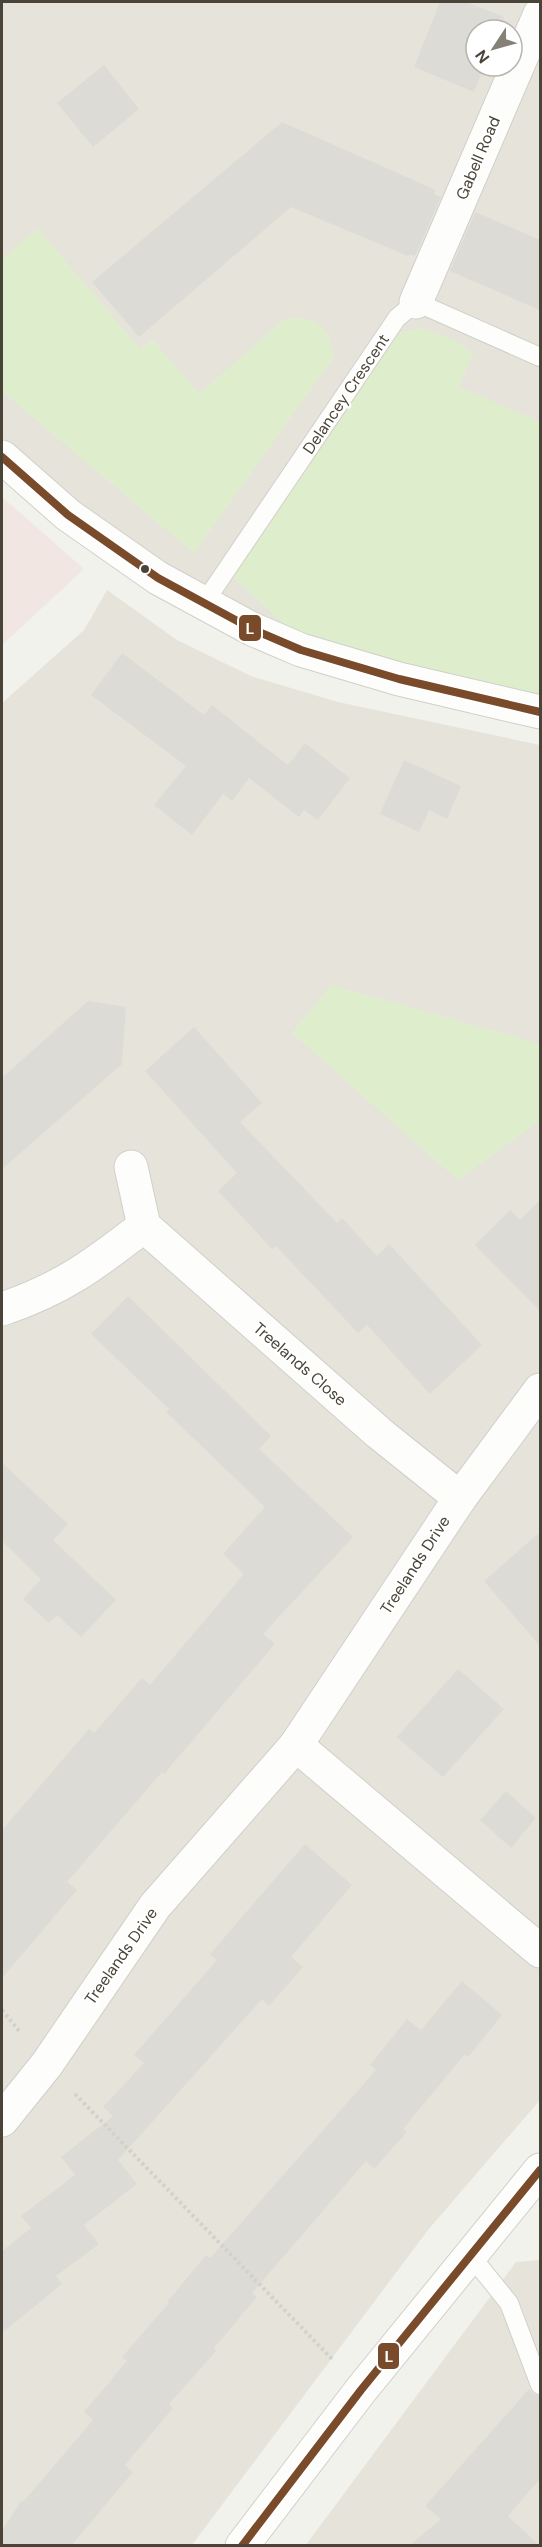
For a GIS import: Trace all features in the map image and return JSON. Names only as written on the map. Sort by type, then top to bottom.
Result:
[{"type":"street","name":"Gabell Road","points":[[416,302],[540,14]]},
{"type":"street","points":[[2,457],[68,515],[158,578],[252,629],[301,650],[399,679],[540,712]]},
{"type":"street","points":[[2,1310],[37,1298],[74,1278],[144,1226],[131,1167]]},
{"type":"street","name":"Treelands Close","points":[[144,1226],[379,1433],[460,1498]]},
{"type":"street","name":"Treelands Drive","points":[[2,2120],[47,2064],[155,1906],[296,1745],[460,1498],[540,1390]]},
{"type":"street","points":[[296,1745],[540,1951]]},
{"type":"street","points":[[242,2546],[361,2390],[471,2256],[536,2185]]},
{"type":"lane","points":[[416,302],[540,357]]},
{"type":"lane","name":"Delancey Crescent","points":[[204,603],[397,318],[416,302]]},
{"type":"lane","points":[[471,2256],[509,2303],[540,2385]]},
{"type":"path","points":[[47,2064],[361,2390]]},
{"type":"shaded area","points":[[2,2],[540,2],[540,713],[252,629],[2,457]]},
{"type":"shaded area","points":[[2,497],[84,569],[2,645]]},
{"type":"shaded area","points":[[107,590],[177,640],[251,676],[338,702],[540,745],[540,2100],[428,2230],[192,2545],[2,2545],[2,703],[84,630]]},
{"type":"shaded area","points":[[540,2260],[540,2545],[305,2546],[516,2262]]},
{"type":"green space","points":[[38,229],[140,349],[152,339],[199,394],[284,320],[295,318],[313,321],[325,331],[329,338],[333,358],[194,553],[2,391],[2,260]]},
{"type":"green space","points":[[420,328],[454,340],[473,353],[459,387],[540,422],[540,698],[297,636],[232,576],[398,333]]},
{"type":"green space","points":[[331,985],[540,1044],[540,1120],[458,1180],[292,1033]]},
{"type":"building","points":[[440,2],[466,2],[504,17],[464,18],[464,78],[479,78],[474,92],[414,67]]},
{"type":"building","points":[[104,65],[139,109],[93,147],[57,103]]},
{"type":"building","points":[[282,122],[436,190],[434,194],[441,197],[415,256],[410,254],[408,256],[291,207],[139,337],[92,282]]},
{"type":"building","points":[[475,212],[540,240],[540,310],[450,271]]},
{"type":"building","points":[[122,653],[204,715],[212,705],[288,765],[305,743],[350,778],[318,820],[304,810],[299,817],[249,778],[232,801],[223,794],[192,835],[154,805],[186,766],[91,695]]},
{"type":"building","points":[[404,760],[461,786],[447,819],[429,810],[419,832],[380,814]]},
{"type":"building","points":[[88,1001],[126,1007],[122,1064],[2,1169],[2,1078]]},
{"type":"building","points":[[194,1027],[262,1103],[240,1122],[337,1223],[342,1218],[377,1256],[389,1244],[482,1345],[430,1394],[367,1325],[358,1333],[276,1246],[272,1249],[218,1191],[237,1173],[145,1071]]},
{"type":"building","points":[[540,1200],[540,1311],[475,1245],[510,1210],[520,1220]]},
{"type":"building","points":[[128,1296],[271,1436],[259,1449],[353,1537],[263,1634],[275,1644],[164,1774],[162,1772],[67,1882],[77,1890],[2,1978],[2,1830],[89,1729],[94,1733],[142,1678],[150,1685],[244,1574],[223,1554],[265,1507],[166,1412],[169,1409],[91,1334]]},
{"type":"building","points":[[2,1463],[68,1524],[53,1540],[116,1600],[81,1637],[57,1615],[49,1623],[23,1599],[41,1579],[2,1541]]},
{"type":"building","points":[[540,1532],[540,1646],[484,1581]]},
{"type":"building","points":[[458,1669],[504,1709],[443,1777],[397,1737]]},
{"type":"building","points":[[506,1791],[536,1818],[511,1848],[480,1820]]},
{"type":"building","points":[[305,1844],[352,1885],[291,1957],[303,1967],[269,2006],[262,1999],[118,2160],[137,2184],[84,2225],[99,2244],[56,2276],[62,2284],[2,2333],[2,2251],[31,2228],[21,2216],[75,2175],[61,2157],[113,2116],[103,2107],[144,2063],[134,2055],[217,1960],[210,1954]]},
{"type":"building","points":[[462,1981],[502,2015],[468,2057],[465,2054],[403,2129],[407,2132],[374,2169],[366,2161],[252,2293],[257,2297],[214,2348],[216,2351],[169,2404],[173,2408],[125,2465],[133,2472],[71,2546],[2,2546],[2,2530],[22,2500],[24,2501],[93,2420],[84,2412],[127,2361],[122,2357],[169,2303],[167,2302],[206,2255],[210,2258],[376,2070],[370,2065],[407,2019],[421,2030]]},
{"type":"building","points":[[529,2389],[533,2394],[540,2396],[540,2479],[508,2516],[540,2546],[409,2546],[441,2519],[425,2506]]},
{"type":"transit line","name":"L","points":[[2,457],[68,515],[158,578],[252,629],[301,650],[399,679],[540,712]]},
{"type":"transit line","name":"L","points":[[242,2546],[361,2390],[540,2170]]}]
